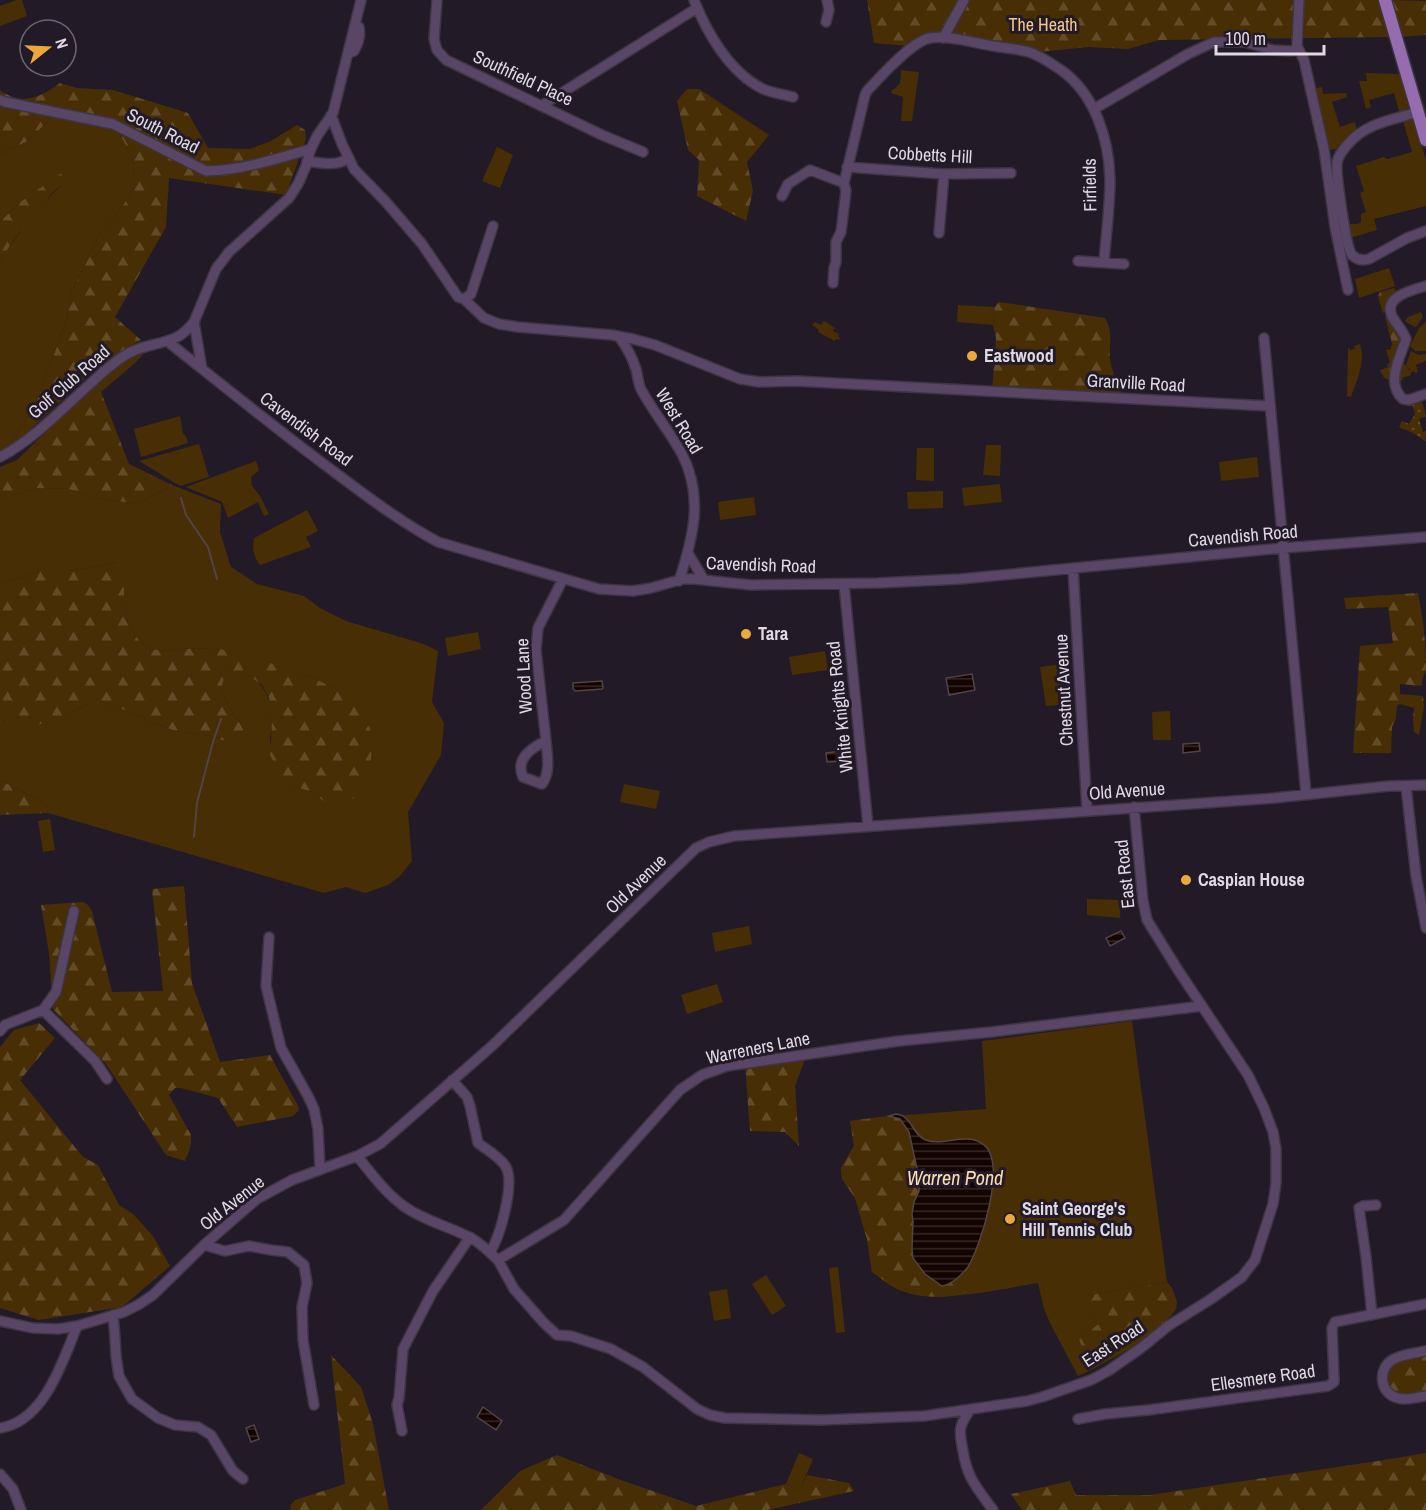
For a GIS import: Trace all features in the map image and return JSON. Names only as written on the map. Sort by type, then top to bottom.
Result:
[{"type":"main road","points":[[1385,0],[1426,140]]},
{"type":"street","points":[[202,369],[194,322],[216,269],[229,252],[289,198],[298,184],[317,136],[335,105],[361,0]]},
{"type":"street","name":"Southfield Place","points":[[437,0],[434,39],[437,50],[446,60],[602,135],[643,152]]},
{"type":"street","points":[[826,22],[830,6],[827,0]]},
{"type":"street","points":[[833,283],[836,242],[841,232],[846,192],[844,183],[867,91],[915,45],[928,38],[944,38],[964,0]]},
{"type":"street","points":[[1299,0],[1298,50],[1304,60],[1324,149],[1335,227],[1348,290]]},
{"type":"street","points":[[541,106],[696,4],[724,56],[736,70],[762,89],[792,97]]},
{"type":"street","name":"Firfields","points":[[944,38],[1030,52],[1072,78],[1084,93],[1094,109],[1105,139],[1110,180],[1104,262]]},
{"type":"street","points":[[1094,109],[1188,54],[1214,42],[1245,42],[1273,50],[1298,50]]},
{"type":"street","name":"South Road","points":[[0,100],[113,124],[206,171],[252,166],[310,151]]},
{"type":"street","points":[[1418,112],[1362,130],[1341,153],[1336,166],[1343,221],[1350,252],[1354,257],[1363,261],[1369,260],[1407,238],[1426,231]]},
{"type":"street","points":[[331,115],[354,169],[422,244],[458,297],[464,299],[484,318],[499,324],[518,327],[619,337]]},
{"type":"street","points":[[307,161],[331,164],[341,163],[349,158]]},
{"type":"street","name":"Cobbetts Hill","points":[[847,167],[944,174],[1011,173]]},
{"type":"street","points":[[782,191],[788,184],[810,170],[844,183]]},
{"type":"street","points":[[939,233],[944,174]]},
{"type":"street","points":[[464,299],[471,294],[475,286],[493,226]]},
{"type":"street","points":[[1078,261],[1124,264]]},
{"type":"street","points":[[1426,286],[1396,298],[1391,303],[1390,309],[1392,317],[1405,334],[1406,339],[1397,364],[1394,378],[1395,389],[1403,399],[1409,400],[1426,394]]},
{"type":"street","name":"Golf Club Road","points":[[0,457],[16,448],[44,426],[117,359],[142,347],[167,341],[184,333],[194,322]]},
{"type":"street","name":"Granville Road","points":[[619,337],[655,345],[740,379],[759,382],[795,381],[1269,406]]},
{"type":"street","name":"West Road","points":[[619,337],[628,348],[641,389],[682,455],[691,477],[695,506],[692,535],[679,580]]},
{"type":"street","points":[[1264,338],[1306,794]]},
{"type":"street","name":"Cavendish Road","points":[[167,341],[377,504],[423,534],[438,542],[599,589],[643,590],[679,580],[694,579],[751,585],[960,579],[1283,548],[1426,537]]},
{"type":"street","points":[[688,553],[704,580]]},
{"type":"street","name":"Chestnut Avenue","points":[[1073,568],[1087,810]]},
{"type":"street","name":"Wood Lane","points":[[546,741],[527,752],[521,768],[523,777],[542,784],[545,781],[548,765],[546,741],[536,650],[538,628],[563,579]]},
{"type":"street","name":"White Knights Road","points":[[844,584],[868,826]]},
{"type":"street","name":"Old Avenue","points":[[0,1321],[33,1328],[58,1329],[124,1312],[153,1295],[204,1245],[257,1199],[292,1180],[357,1156],[380,1144],[492,1046],[696,848],[709,842],[734,836],[1426,785]]},
{"type":"street","points":[[1406,786],[1416,876],[1426,928]]},
{"type":"street","name":"East Road","points":[[498,1260],[514,1289],[557,1335],[571,1336],[591,1342],[628,1357],[697,1409],[724,1418],[821,1420],[924,1416],[1027,1401],[1091,1380],[1108,1371],[1168,1326],[1242,1277],[1255,1260],[1273,1204],[1276,1183],[1276,1149],[1273,1132],[1248,1075],[1148,921],[1143,901],[1134,807]]},
{"type":"street","points":[[0,1031],[4,1025],[43,1010],[56,992],[74,911]]},
{"type":"street","points":[[269,937],[266,986],[281,1048],[314,1109],[318,1129],[320,1170]]},
{"type":"street","name":"Warreners Lane","points":[[498,1260],[564,1220],[680,1090],[702,1075],[726,1066],[920,1038],[991,1032],[1202,1006]]},
{"type":"street","points":[[43,1010],[94,1061],[107,1079]]},
{"type":"street","points":[[452,1080],[467,1097],[478,1143],[502,1162],[507,1170],[506,1209],[496,1243],[490,1252]]},
{"type":"street","points":[[357,1156],[405,1207],[430,1221],[470,1237],[498,1260]]},
{"type":"street","points":[[1372,1315],[1359,1208],[1376,1205]]},
{"type":"street","points":[[402,1431],[397,1405],[403,1348],[433,1291],[470,1237]]},
{"type":"street","points":[[204,1245],[225,1251],[249,1246],[288,1252],[304,1265],[307,1283],[302,1306],[303,1340],[314,1405]]},
{"type":"street","name":"Ellesmere Road","points":[[1078,1419],[1328,1386],[1332,1384],[1334,1378],[1332,1328],[1335,1322],[1426,1304]]},
{"type":"street","points":[[113,1315],[119,1376],[132,1399],[158,1418],[175,1425],[198,1427],[211,1435],[233,1471],[243,1479]]},
{"type":"street","points":[[0,1428],[11,1426],[43,1399],[60,1368],[76,1326]]},
{"type":"street","points":[[1426,1352],[1392,1359],[1382,1374],[1385,1390],[1394,1397],[1402,1399],[1426,1395]]},
{"type":"street","points":[[959,1430],[970,1410]]},
{"type":"street","points":[[944,1414],[959,1430],[970,1478],[993,1510]]},
{"type":"street","points":[[0,1474],[13,1489],[21,1510]]},
{"type":"green space","points":[[22,0],[27,16],[0,26],[0,6]]},
{"type":"green space","name":"The Heath","points":[[867,0],[961,0],[942,37],[908,46],[874,43]]},
{"type":"green space","name":"The Heath","points":[[967,0],[1379,0],[1389,37],[1159,40],[1128,49],[1089,47],[1038,52],[949,35]]},
{"type":"green space","points":[[1389,0],[1426,1],[1426,35],[1400,37]]},
{"type":"green space","points":[[901,70],[919,72],[912,121],[901,121],[903,97],[891,93],[900,82]]},
{"type":"green space","points":[[1366,73],[1400,74],[1410,111],[1400,114],[1394,93],[1369,100],[1371,107],[1366,109],[1359,81],[1367,81]]},
{"type":"green space","points":[[60,83],[77,88],[113,90],[188,113],[208,148],[250,149],[271,141],[297,125],[305,130],[306,139],[286,195],[169,178],[166,227],[115,317],[141,340],[89,375],[23,436],[11,444],[38,399],[65,324],[72,291],[98,237],[134,188],[132,155],[113,124],[72,117],[51,118],[28,141],[0,154],[0,90],[23,99],[45,93]]},
{"type":"green space","points":[[1322,87],[1323,94],[1346,93],[1347,97],[1332,102],[1340,127],[1355,122],[1357,130],[1337,149],[1328,150],[1313,89]]},
{"type":"green space","points":[[687,89],[699,89],[769,135],[747,162],[753,191],[746,221],[697,196],[699,160],[688,150],[677,101]]},
{"type":"green space","points":[[1413,114],[1426,160],[1426,206],[1374,219],[1377,230],[1350,238],[1348,224],[1361,222],[1361,214],[1366,212],[1360,193],[1364,191],[1356,166],[1384,157],[1387,159],[1412,152],[1402,117]]},
{"type":"green space","points":[[72,117],[113,124],[132,155],[134,188],[98,237],[72,291],[65,324],[38,399],[11,444],[0,457],[0,260],[36,211],[61,186],[37,192],[19,203],[0,222],[0,154],[28,141],[51,118]]},
{"type":"green space","points":[[497,147],[513,155],[500,188],[482,181]]},
{"type":"green space","points":[[65,173],[61,186],[53,192],[18,234],[0,260],[0,222],[19,203],[60,174]]},
{"type":"green space","points":[[1389,268],[1395,286],[1359,298],[1355,279]]},
{"type":"green space","points":[[1394,288],[1398,294],[1388,310],[1383,313],[1378,296],[1380,292]]},
{"type":"green space","points":[[999,302],[1105,318],[1110,330],[1111,365],[1125,401],[992,392],[996,338],[993,325],[995,307]]},
{"type":"green space","points":[[958,305],[995,307],[993,325],[957,322]]},
{"type":"green space","points":[[1421,312],[1423,317],[1416,327],[1405,321],[1408,317]]},
{"type":"green space","points":[[1388,316],[1398,334],[1400,344],[1393,357],[1394,361],[1388,367],[1387,364],[1390,363],[1386,350],[1391,349],[1393,345],[1385,317]]},
{"type":"green space","points":[[824,321],[835,328],[833,331],[839,334],[839,340],[835,341],[818,332],[819,330],[812,325],[815,322],[821,325]]},
{"type":"green space","points":[[1426,322],[1426,351],[1415,351],[1410,346],[1419,328]]},
{"type":"green space","points":[[1393,328],[1401,336],[1401,347],[1393,346],[1388,329]]},
{"type":"green space","points":[[1360,344],[1361,364],[1351,397],[1347,396],[1348,348],[1355,349],[1354,346]]},
{"type":"green space","points":[[148,349],[101,392],[129,464],[172,485],[138,504],[90,497],[69,489],[37,488],[0,499],[0,467],[17,460],[120,363]]},
{"type":"green space","points":[[1411,351],[1419,355],[1426,354],[1426,361],[1416,365],[1418,372],[1415,373],[1414,371],[1410,373],[1406,365]]},
{"type":"green space","points":[[1394,361],[1406,365],[1411,375],[1400,381],[1384,378],[1380,370],[1388,367]]},
{"type":"green space","points":[[1422,401],[1426,416],[1419,419],[1423,432],[1426,431],[1425,441],[1399,427],[1402,421],[1409,424],[1415,414],[1412,405]]},
{"type":"green space","points":[[180,416],[183,434],[188,443],[141,457],[134,429]]},
{"type":"green space","points":[[199,444],[209,477],[180,486],[139,461]]},
{"type":"green space","points":[[986,445],[1001,445],[1000,476],[983,475]]},
{"type":"green space","points":[[917,448],[934,448],[934,481],[916,480]]},
{"type":"green space","points":[[1257,457],[1259,477],[1221,481],[1219,462]]},
{"type":"green space","points":[[256,461],[259,470],[251,477],[252,486],[269,514],[264,516],[258,502],[228,518],[222,502],[186,487]]},
{"type":"green space","points":[[1000,484],[1002,502],[964,506],[962,488]]},
{"type":"green space","points":[[172,485],[221,504],[220,532],[231,567],[257,584],[304,596],[320,608],[346,621],[424,644],[438,651],[432,702],[444,723],[441,755],[408,812],[412,861],[399,877],[388,885],[365,893],[346,887],[324,893],[48,813],[46,804],[0,780],[0,718],[10,724],[66,716],[89,703],[107,703],[175,731],[210,736],[225,741],[244,729],[228,704],[223,690],[224,677],[230,670],[249,676],[262,687],[266,694],[271,712],[271,745],[293,786],[312,792],[327,803],[339,690],[307,675],[216,648],[168,651],[145,646],[136,637],[128,622],[124,605],[127,577],[111,563],[68,571],[39,571],[0,584],[0,499],[37,488],[69,489],[90,497],[138,504]]},
{"type":"green space","points":[[943,491],[943,508],[908,509],[907,492]]},
{"type":"green space","points":[[754,497],[756,515],[720,520],[718,502]]},
{"type":"green space","points":[[307,510],[318,531],[306,537],[311,547],[260,565],[254,552],[254,538]]},
{"type":"green space","points":[[111,563],[124,567],[128,577],[124,590],[124,605],[128,622],[136,637],[145,646],[168,651],[216,648],[307,675],[339,690],[370,728],[372,749],[369,774],[358,795],[344,806],[326,803],[312,792],[293,786],[278,770],[270,755],[272,721],[269,698],[262,685],[248,675],[230,670],[224,678],[223,691],[228,705],[244,729],[242,736],[236,740],[225,741],[210,736],[175,731],[107,703],[89,703],[66,716],[37,725],[10,724],[0,718],[0,584],[39,571],[68,571]]},
{"type":"green space","points":[[1418,593],[1424,630],[1426,668],[1422,686],[1400,684],[1400,694],[1423,696],[1424,706],[1419,735],[1414,732],[1414,708],[1400,704],[1397,706],[1396,718],[1392,727],[1391,753],[1353,753],[1360,646],[1393,643],[1388,607],[1346,609],[1344,598]]},
{"type":"green space","points":[[478,632],[481,649],[448,656],[445,638]]},
{"type":"green space","points":[[825,651],[828,670],[792,675],[789,657]]},
{"type":"green space","points":[[1061,664],[1066,704],[1046,706],[1040,667]]},
{"type":"green space","points":[[1170,711],[1171,740],[1153,740],[1152,712]]},
{"type":"green space","points":[[0,780],[46,804],[48,813],[0,815]]},
{"type":"green space","points":[[624,784],[660,791],[656,809],[620,802]]},
{"type":"green space","points":[[50,819],[55,850],[43,852],[38,821]]},
{"type":"green space","points":[[184,886],[192,983],[220,1062],[270,1055],[299,1110],[293,1116],[237,1127],[218,1098],[175,1088],[169,1095],[191,1135],[190,1148],[185,1161],[166,1155],[106,1064],[53,1009],[49,953],[41,905],[83,902],[88,905],[92,911],[112,992],[163,991],[152,889]]},
{"type":"green space","points":[[1087,899],[1121,900],[1120,918],[1087,915]]},
{"type":"green space","points":[[749,926],[752,944],[715,952],[712,933]]},
{"type":"green space","points":[[717,984],[723,1002],[687,1014],[681,995]]},
{"type":"green space","name":"Saint George's Hill Tennis Club","points":[[1132,1021],[1167,1282],[1086,1296],[1098,1324],[1079,1340],[1091,1370],[1078,1376],[1050,1323],[1038,1283],[965,1295],[927,1296],[895,1288],[872,1272],[867,1239],[855,1198],[842,1179],[841,1168],[854,1146],[850,1121],[986,1109],[982,1041]]},
{"type":"green space","points":[[39,1023],[55,1038],[20,1080],[83,1157],[98,1165],[119,1205],[133,1214],[153,1236],[170,1266],[122,1307],[39,1320],[0,1308],[0,1047],[14,1030]]},
{"type":"green space","points":[[803,1056],[804,1062],[795,1086],[799,1146],[785,1132],[750,1131],[745,1064]]},
{"type":"green space","points":[[889,1116],[900,1119],[909,1132],[918,1173],[919,1191],[912,1214],[913,1258],[925,1274],[948,1285],[962,1274],[967,1292],[941,1297],[913,1294],[896,1288],[872,1272],[867,1239],[855,1198],[842,1179],[841,1168],[854,1146],[850,1121]]},
{"type":"green space","points":[[838,1267],[845,1332],[836,1333],[829,1268]]},
{"type":"green space","points":[[766,1275],[786,1306],[772,1315],[752,1284]]},
{"type":"green space","points":[[1167,1282],[1177,1302],[1176,1309],[1171,1316],[1142,1342],[1091,1370],[1079,1340],[1098,1324],[1085,1296]]},
{"type":"green space","points":[[727,1289],[731,1318],[714,1321],[709,1292]]},
{"type":"green space","points":[[1426,1351],[1426,1396],[1402,1399],[1389,1394],[1384,1368],[1388,1363]]},
{"type":"green space","points":[[331,1355],[361,1387],[373,1424],[389,1510],[290,1510],[295,1500],[345,1484]]},
{"type":"green space","points":[[799,1453],[813,1459],[800,1490],[786,1484]]},
{"type":"green space","points":[[1426,1453],[1426,1510],[1022,1510],[1011,1494],[1070,1481],[1076,1495],[1150,1495]]},
{"type":"green space","points":[[557,1455],[696,1506],[786,1484],[800,1490],[807,1475],[849,1483],[854,1491],[767,1510],[481,1510],[520,1471]]},
{"type":"water","points":[[972,674],[975,690],[949,695],[946,678]]},
{"type":"water","points":[[602,681],[602,689],[575,691],[573,689],[573,683]]},
{"type":"water","points":[[1199,743],[1200,751],[1183,753],[1183,744]]},
{"type":"water","points":[[842,751],[843,761],[827,762],[826,753]]},
{"type":"water","points":[[1121,931],[1125,938],[1110,946],[1106,938]]},
{"type":"water","name":"Warren Pond","points":[[896,1114],[909,1121],[918,1134],[926,1140],[940,1142],[970,1139],[984,1145],[990,1155],[993,1169],[992,1186],[985,1224],[968,1267],[960,1276],[946,1285],[942,1286],[925,1274],[913,1258],[912,1214],[919,1191],[918,1173],[909,1132],[900,1119],[889,1116]]},
{"type":"water","points":[[483,1407],[502,1421],[496,1430],[477,1417]]},
{"type":"water","points":[[254,1425],[259,1439],[251,1442],[246,1428]]},
{"type":"waterway","points":[[181,498],[186,515],[208,547],[217,579]]},
{"type":"waterway","points":[[194,837],[197,803],[221,719]]},
{"type":"place","name":"Eastwood","points":[[972,356]]},
{"type":"place","name":"Tara","points":[[746,634]]},
{"type":"place","name":"Caspian House","points":[[1186,880]]},
{"type":"place","name":"Saint George's Hill Tennis Club","points":[[1010,1219]]}]
